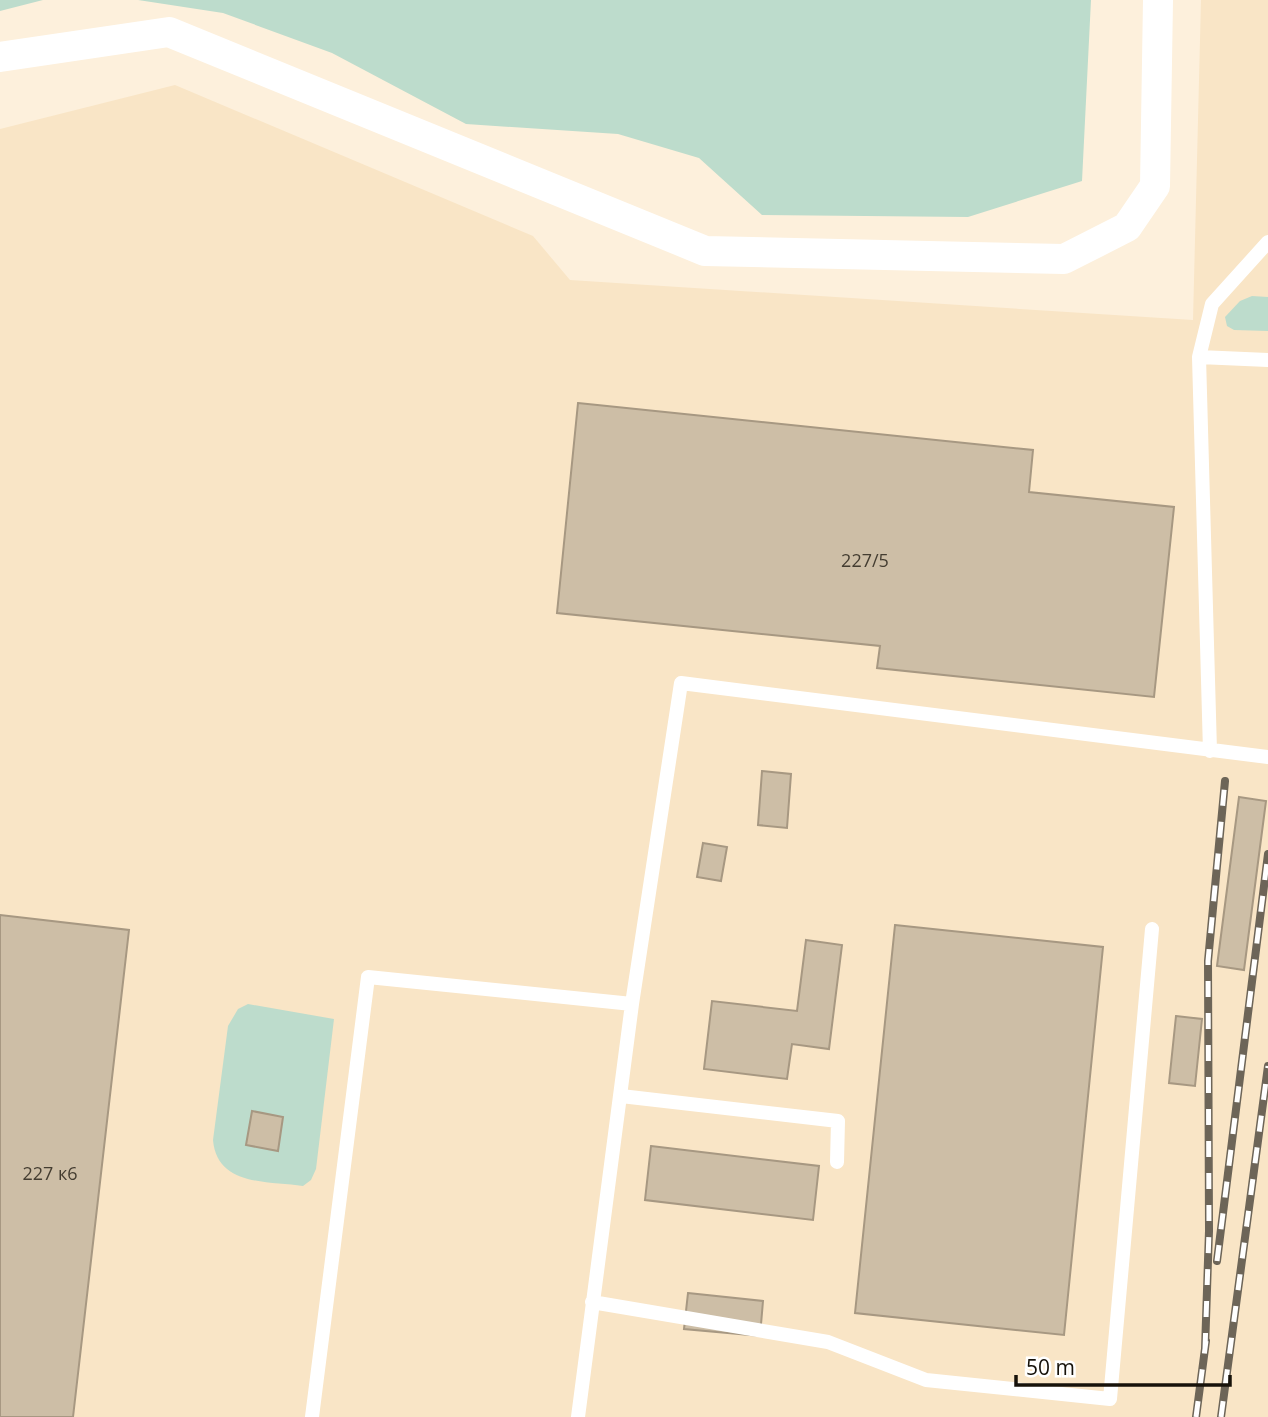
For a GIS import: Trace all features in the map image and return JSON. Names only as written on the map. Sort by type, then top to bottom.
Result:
[{"type":"street","points":[[0,57],[169,32],[705,250],[1064,259],[1127,227],[1156,186],[1158,0]]},
{"type":"lane","points":[[1210,751],[1199,357],[1212,304],[1268,242]]},
{"type":"lane","points":[[1199,357],[1268,360]]},
{"type":"lane","points":[[578,1417],[632,1004],[681,683],[1268,757]]},
{"type":"lane","points":[[592,1302],[828,1342],[926,1380],[1110,1399],[1152,929]]},
{"type":"lane","points":[[312,1417],[368,977],[632,1004]]},
{"type":"lane","points":[[621,1096],[838,1121],[837,1162]]},
{"type":"shaded area","points":[[1201,0],[1268,0],[1268,1417],[0,1417],[0,129],[175,85],[533,236],[570,280],[1193,320]]},
{"type":"green space","points":[[0,0],[43,0],[0,11]]},
{"type":"green space","points":[[138,0],[1091,0],[1082,181],[968,217],[762,215],[699,158],[618,134],[466,124],[332,53],[223,13]]},
{"type":"green space","points":[[1252,296],[1268,297],[1268,331],[1234,330],[1227,326],[1225,317],[1240,301]]},
{"type":"green space","points":[[248,1004],[334,1019],[316,1169],[311,1180],[303,1186],[246,1178],[224,1166],[217,1155],[213,1140],[228,1026],[238,1009]]},
{"type":"building","points":[[578,403],[1033,450],[1029,492],[1174,507],[1154,697],[877,668],[880,646],[557,613]]},
{"type":"building","points":[[762,771],[791,774],[787,828],[758,825]]},
{"type":"building","points":[[1239,797],[1266,801],[1244,970],[1217,966]]},
{"type":"building","points":[[703,843],[727,847],[721,881],[697,877]]},
{"type":"building","points":[[0,915],[129,930],[73,1417],[0,1417]]},
{"type":"building","points":[[895,925],[1103,947],[1064,1335],[855,1313]]},
{"type":"building","points":[[806,940],[842,945],[829,1049],[792,1044],[787,1079],[704,1069],[712,1001],[797,1011]]},
{"type":"building","points":[[1176,1016],[1202,1019],[1195,1086],[1169,1083]]},
{"type":"building","points":[[252,1111],[283,1117],[278,1151],[246,1145]]},
{"type":"building","points":[[651,1146],[819,1166],[813,1220],[645,1200]]},
{"type":"building","points":[[688,1293],[763,1301],[760,1336],[684,1329]]},
{"type":"railway","points":[[1205,1349],[1209,1231],[1208,961],[1225,781]]},
{"type":"railway","points":[[1217,1261],[1268,854]]},
{"type":"railway","points":[[1221,1417],[1268,1066]]},
{"type":"railway","points":[[1196,1417],[1206,1341]]}]
